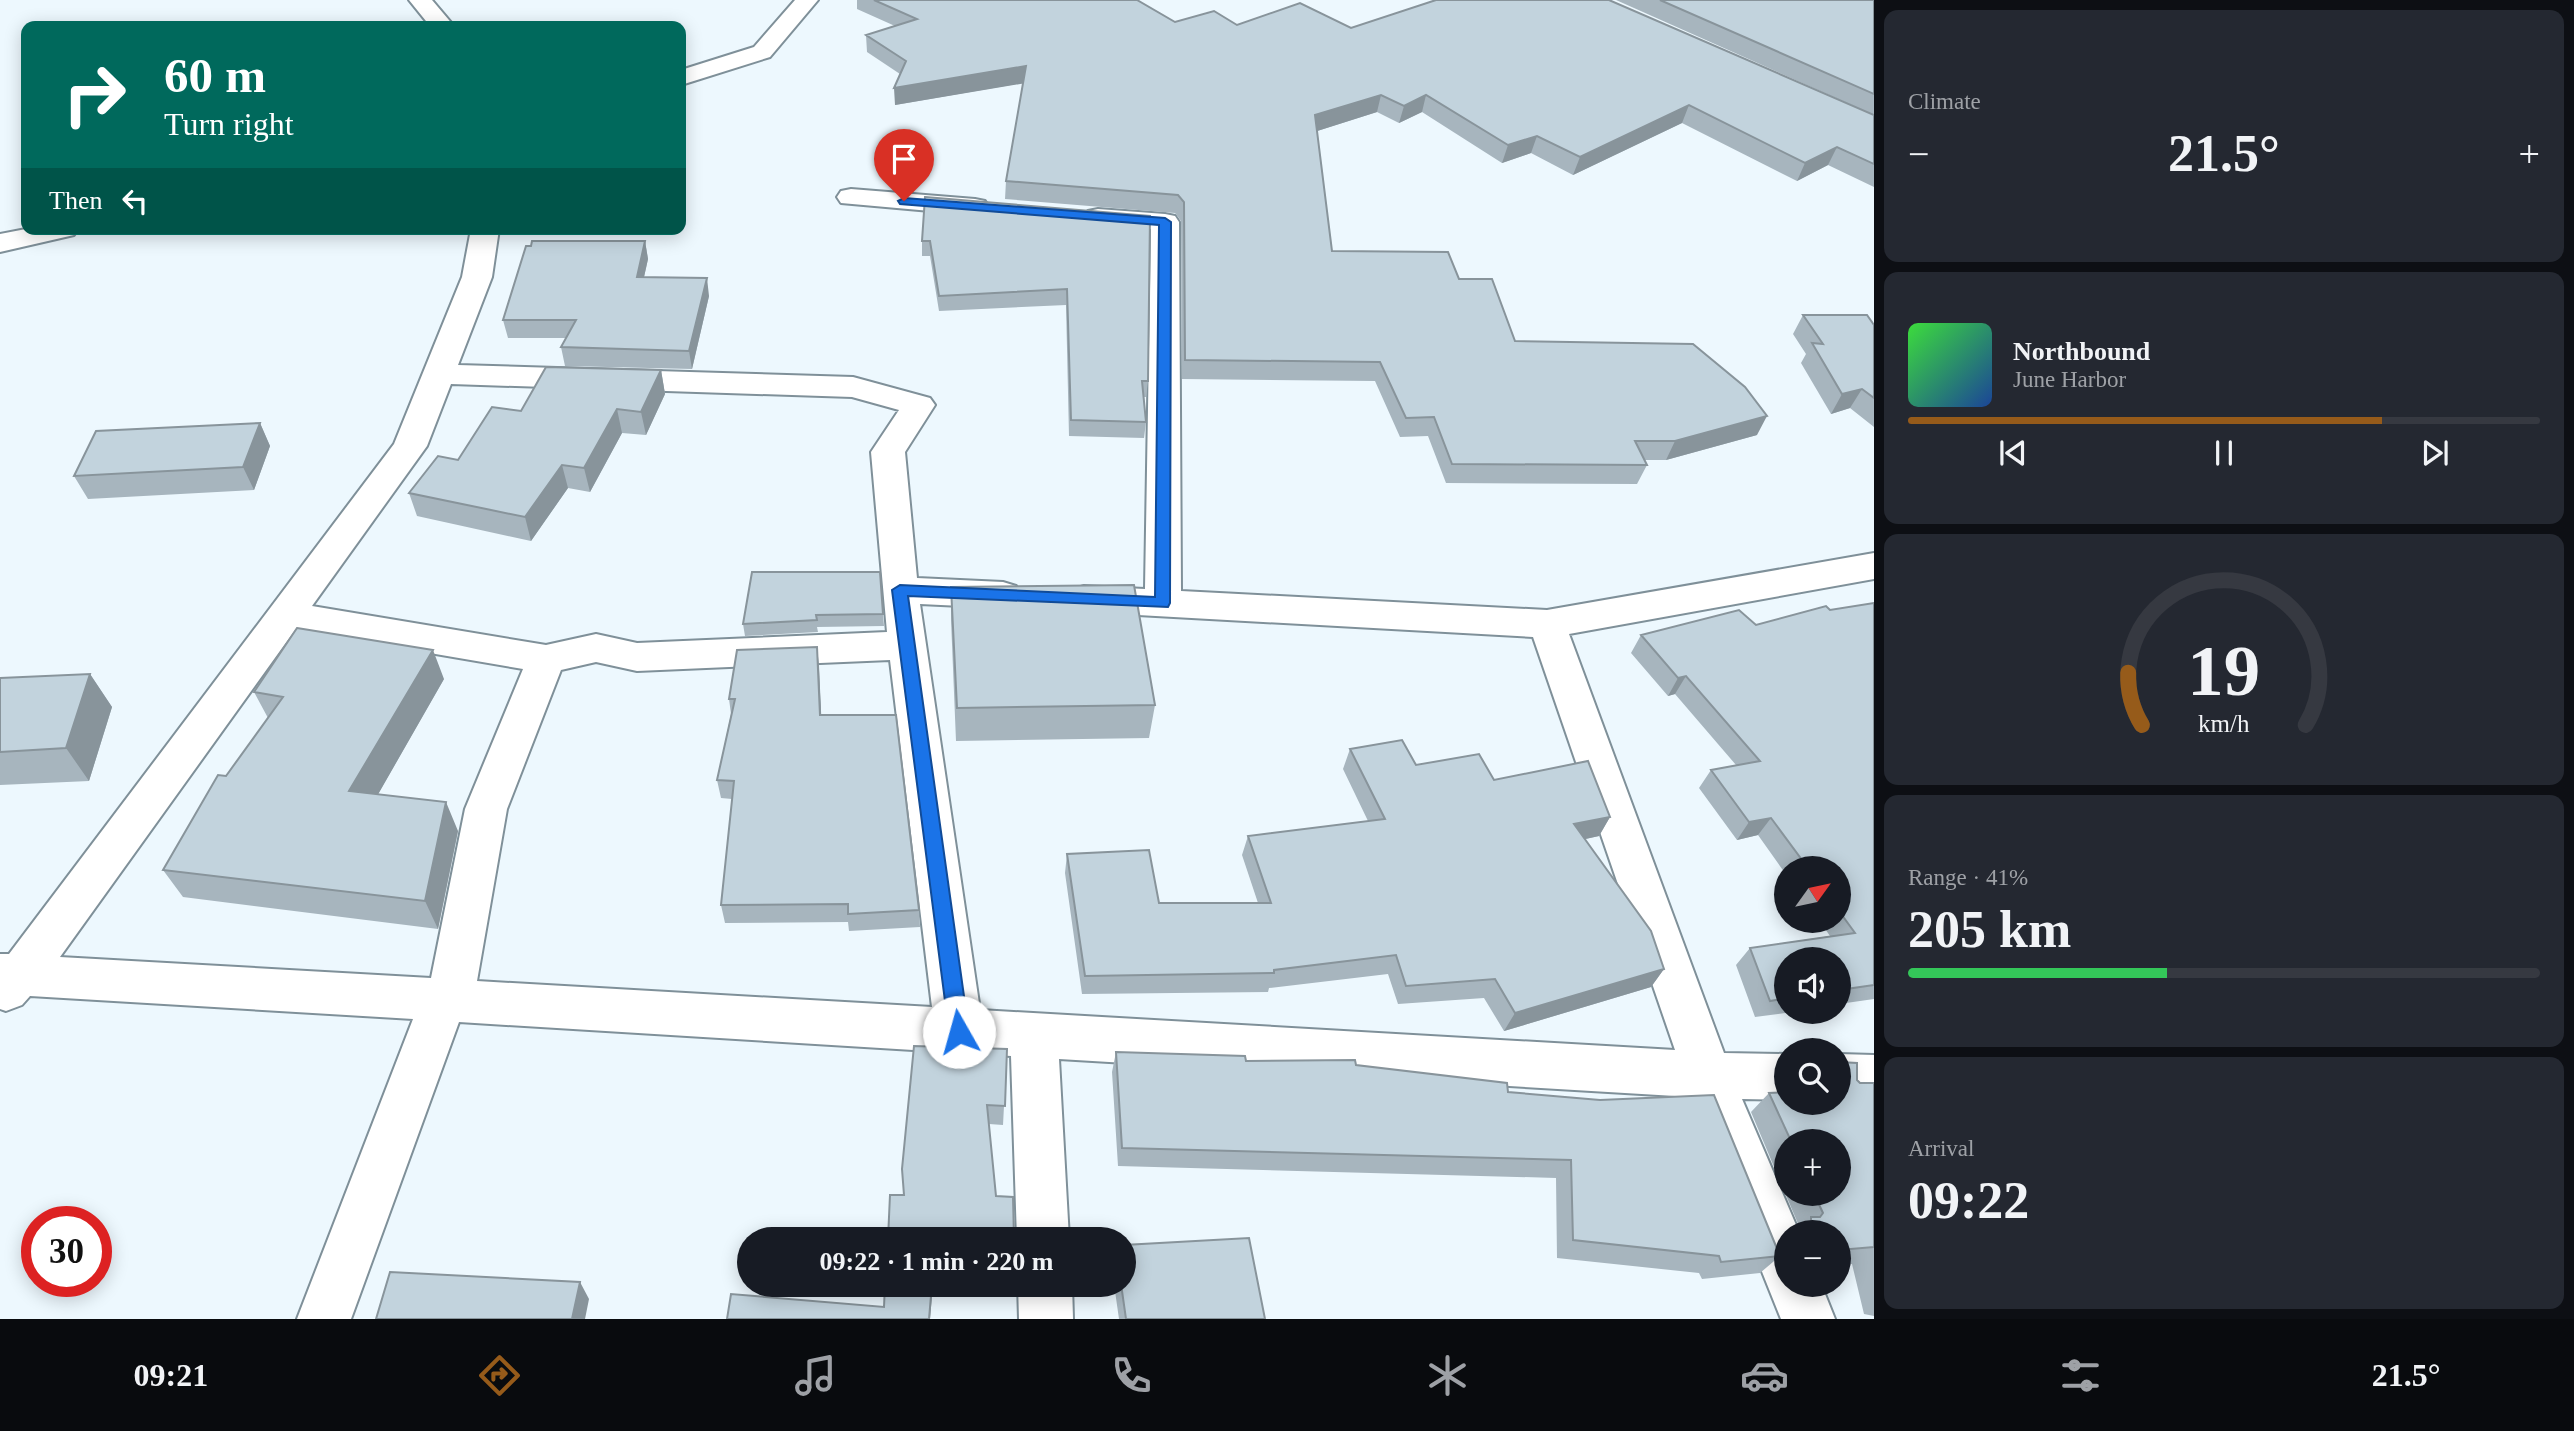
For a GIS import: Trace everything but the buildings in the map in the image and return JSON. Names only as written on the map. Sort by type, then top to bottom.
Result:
[{"type":"street","points":[[420,0],[438,21]]},
{"type":"street","points":[[686,76],[762,52],[807,0]]},
{"type":"street","points":[[851,197],[1001,209]]},
{"type":"street","points":[[1070,214],[1165,222],[1163,603]]},
{"type":"street","points":[[0,243],[37,235]]},
{"type":"street","points":[[7,982],[286,615],[410,446],[477,277],[484,235]]},
{"type":"street","points":[[439,373],[853,387],[919,405],[888,452],[900,590],[959,1032]]},
{"type":"street","points":[[900,590],[1547,624],[1874,566]]},
{"type":"street","points":[[286,615],[546,659],[596,648],[636,657],[908,645]]},
{"type":"street","points":[[1547,624],[1708,1075],[1774,1236]]},
{"type":"street","points":[[450,1000],[486,809],[546,659]]},
{"type":"street","points":[[7,982],[450,1000],[959,1032],[1034,1034],[1708,1075],[1774,1077]]},
{"type":"street","points":[[324,1319],[443,1003],[450,1000]]},
{"type":"street","points":[[1034,1034],[1042,1227]]},
{"type":"street","points":[[1851,1077],[1874,1078]]},
{"type":"street","points":[[1045,1297],[1046,1319]]},
{"type":"street","points":[[1799,1297],[1808,1319]]},
{"type":"route","points":[[904,201],[1165,222],[1163,603],[900,590],[959,1032]]}]
